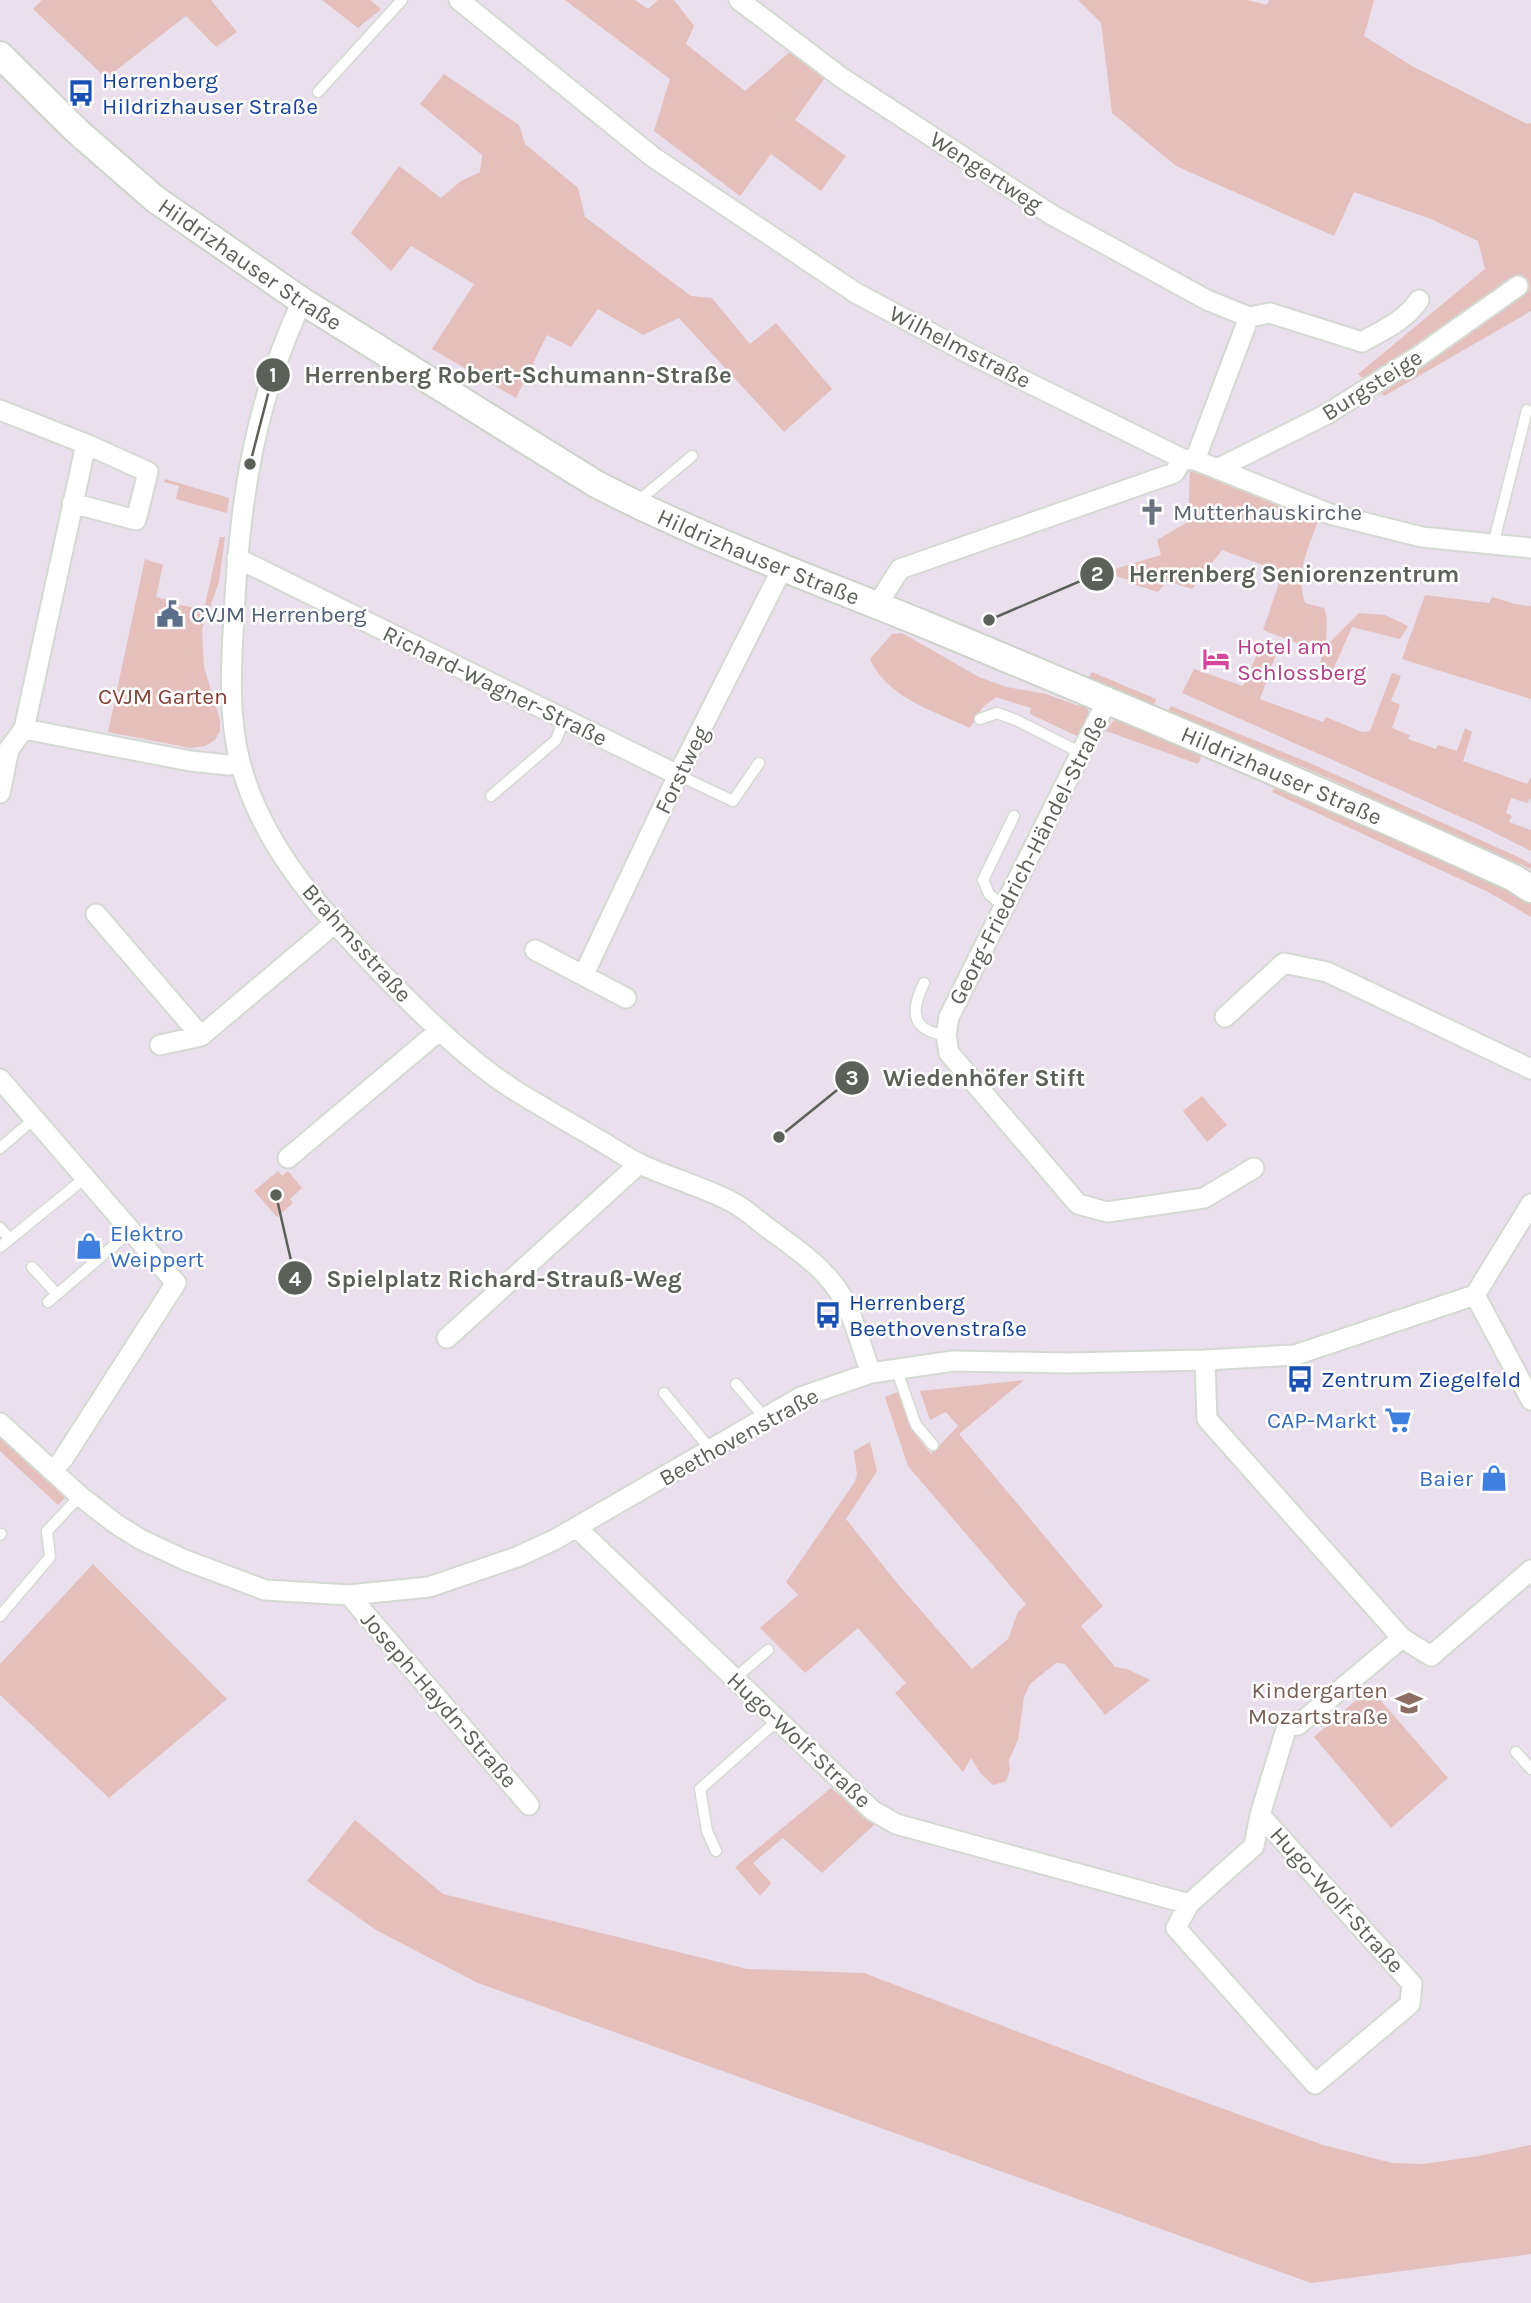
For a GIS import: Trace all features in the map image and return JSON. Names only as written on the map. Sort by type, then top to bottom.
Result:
[{"type":"main road","name":"Hildrizhauser Straße","points":[[0,55],[77,131],[155,199],[302,301],[572,470],[634,504],[1403,827],[1514,878],[1531,889]]},
{"type":"main road","name":"Hildrizhauser Straße","points":[[0,77],[52,106]]},
{"type":"street","name":"Wilhelmstraße","points":[[459,0],[653,157],[856,293],[970,354],[1189,460],[1330,514],[1422,537],[1531,548]]},
{"type":"street","name":"Wengertweg","points":[[739,0],[842,78],[1052,215],[1207,300],[1249,317],[1270,313],[1362,342],[1401,320],[1419,300]]},
{"type":"street","name":"Burgsteige","points":[[1217,469],[1327,414],[1419,356],[1518,286]]},
{"type":"street","name":"Brahmsstraße","points":[[302,301],[283,343],[268,387],[243,500],[237,558],[232,691],[234,729],[240,763],[257,808],[276,846],[334,924],[439,1031],[512,1088],[639,1164],[733,1202],[813,1261],[844,1301],[871,1373]]},
{"type":"street","points":[[877,605],[900,569],[1174,474],[1189,460],[1249,317]]},
{"type":"street","points":[[0,410],[148,472],[136,520],[72,503]]},
{"type":"street","points":[[0,793],[7,755],[24,729],[86,444]]},
{"type":"street","name":"Richard-Wagner-Straße","points":[[237,558],[678,775]]},
{"type":"street","name":"Forstweg","points":[[584,974],[678,775],[783,567]]},
{"type":"street","name":"Georg-Friedrich-Händel-Straße","points":[[1107,701],[949,1017],[946,1035],[949,1053],[1078,1204],[1107,1212],[1204,1198],[1254,1168]]},
{"type":"street","points":[[24,729],[190,761],[229,765],[240,763]]},
{"type":"street","points":[[96,914],[201,1036]]},
{"type":"street","points":[[160,1045],[201,1036],[334,924]]},
{"type":"street","points":[[535,950],[626,998]]},
{"type":"street","points":[[1225,1017],[1284,963],[1328,972],[1531,1069]]},
{"type":"street","points":[[288,1158],[439,1031]]},
{"type":"street","points":[[0,1079],[176,1283],[63,1460],[52,1471]]},
{"type":"street","points":[[447,1338],[639,1164]]},
{"type":"street","points":[[1529,1390],[1475,1295],[1531,1204]]},
{"type":"street","name":"Beethovenstraße","points":[[0,1423],[80,1496],[140,1539],[185,1560],[265,1590],[349,1595],[429,1587],[517,1557],[577,1528],[801,1397],[871,1373],[953,1361],[1067,1363],[1295,1355],[1475,1295]]},
{"type":"street","points":[[1205,1360],[1207,1419],[1402,1638],[1431,1656],[1531,1570]]},
{"type":"street","name":"Hugo-Wolf-Straße","points":[[577,1528],[872,1810],[896,1824],[1189,1904]]},
{"type":"street","name":"Joseph-Haydn-Straße","points":[[349,1595],[529,1805]]},
{"type":"street","name":"Hugo-Wolf-Straße","points":[[1260,1815],[1412,1983],[1410,2004],[1315,2084],[1176,1928],[1189,1904],[1254,1846],[1260,1815],[1287,1726],[1298,1725],[1402,1638]]},
{"type":"lane","points":[[318,92],[402,0]]},
{"type":"lane","points":[[1493,545],[1527,410]]},
{"type":"lane","points":[[634,504],[692,456]]},
{"type":"lane","points":[[979,719],[997,713],[1082,753]]},
{"type":"lane","points":[[491,796],[556,740],[564,720]]},
{"type":"lane","points":[[678,775],[733,801],[759,763]]},
{"type":"lane","points":[[1004,907],[989,894],[983,880],[1014,816]]},
{"type":"lane","points":[[924,984],[915,1000],[914,1013],[921,1025],[933,1034],[946,1035]]},
{"type":"lane","points":[[0,1148],[34,1119]]},
{"type":"lane","points":[[0,1247],[85,1178]]},
{"type":"lane","points":[[0,1228],[10,1239]]},
{"type":"lane","points":[[47,1302],[131,1231]]},
{"type":"lane","points":[[32,1267],[57,1294]]},
{"type":"lane","points":[[897,1371],[916,1425],[933,1445]]},
{"type":"lane","points":[[736,1384],[765,1418]]},
{"type":"lane","points":[[664,1393],[711,1450]]},
{"type":"lane","points":[[0,1616],[50,1557],[47,1531],[80,1496]]},
{"type":"lane","points":[[734,1679],[768,1650]]},
{"type":"lane","points":[[716,1851],[707,1830],[700,1789],[778,1720]]},
{"type":"lane","points":[[1516,1752],[1531,1769]]},
{"type":"green space","points":[[42,0],[211,0],[237,32],[216,47],[186,16],[106,78],[33,9]]},
{"type":"green space","points":[[322,0],[370,0],[381,9],[358,28]]},
{"type":"green space","points":[[565,0],[635,0],[648,9],[658,0],[674,0],[694,26],[686,44],[745,91],[792,50],[827,75],[795,120],[846,156],[821,191],[771,154],[740,196],[654,131],[670,79]]},
{"type":"green space","points":[[1078,0],[1248,0],[1267,5],[1269,0],[1374,0],[1364,36],[1412,66],[1527,124],[1531,123],[1531,311],[1384,396],[1358,374],[1485,269],[1478,241],[1431,219],[1354,192],[1334,236],[1176,166],[1112,113],[1101,23]]},
{"type":"green space","points":[[444,74],[519,125],[525,144],[578,188],[585,217],[691,296],[712,298],[750,344],[776,323],[832,389],[784,432],[679,318],[643,335],[598,309],[571,347],[547,335],[516,398],[432,349],[474,284],[411,246],[391,271],[351,233],[399,166],[441,198],[461,181],[480,172],[482,155],[420,104]]},
{"type":"green space","points":[[1190,470],[1318,521],[1304,561],[1301,581],[1305,603],[1324,608],[1327,619],[1326,641],[1329,643],[1359,613],[1385,615],[1408,626],[1400,639],[1352,627],[1332,672],[1319,667],[1323,653],[1263,630],[1278,586],[1279,571],[1222,550],[1192,589],[1167,581],[1158,592],[1083,566],[1107,557],[1115,569],[1161,555],[1157,540],[1188,522]]},
{"type":"green space","points":[[165,479],[229,498],[227,513],[176,499],[179,486],[164,482]]},
{"type":"green space","name":"CVJM Garten","points":[[220,537],[225,537],[219,582],[202,629],[204,667],[220,720],[220,731],[215,740],[205,746],[190,748],[108,732],[145,559],[163,565],[156,597],[204,610]]},
{"type":"green space","points":[[1425,595],[1489,603],[1492,597],[1531,606],[1531,699],[1402,659]]},
{"type":"green space","points":[[902,633],[979,677],[1006,687],[1046,694],[1086,706],[1090,714],[1079,737],[1030,714],[1031,708],[996,697],[982,708],[970,728],[913,702],[888,684],[870,659],[892,634]]},
{"type":"green space","points":[[1260,648],[1276,654],[1260,699],[1323,722],[1326,717],[1362,732],[1370,731],[1392,673],[1401,676],[1391,701],[1400,705],[1392,728],[1410,735],[1408,739],[1436,749],[1438,745],[1457,751],[1465,728],[1472,732],[1463,761],[1527,784],[1531,777],[1531,798],[1527,803],[1511,798],[1506,813],[1512,816],[1509,822],[1531,830],[1531,851],[1481,826],[1182,693],[1194,669],[1243,686]]},
{"type":"green space","points":[[1092,672],[1156,699],[1155,703],[1151,706],[1088,679]]},
{"type":"green space","points":[[1171,706],[1312,764],[1516,856],[1531,864],[1531,869],[1319,774],[1168,711]]},
{"type":"green space","points":[[1120,718],[1205,750],[1198,764],[1106,731],[1113,721]]},
{"type":"green space","points":[[1278,783],[1477,873],[1531,903],[1531,917],[1488,892],[1272,792]]},
{"type":"green space","points":[[1202,1096],[1227,1125],[1207,1142],[1183,1111]]},
{"type":"green space","points":[[278,1171],[282,1176],[288,1171],[302,1188],[290,1199],[293,1203],[277,1217],[254,1191]]},
{"type":"green space","points":[[1024,1380],[959,1434],[1103,1606],[1081,1626],[1115,1667],[1127,1669],[1150,1680],[1105,1715],[1065,1664],[1056,1663],[1030,1684],[1024,1697],[1018,1740],[1009,1760],[1010,1770],[1006,1781],[993,1785],[981,1774],[971,1758],[963,1772],[895,1693],[906,1683],[858,1628],[805,1673],[760,1628],[798,1595],[786,1582],[854,1483],[857,1475],[854,1451],[870,1442],[877,1471],[846,1519],[897,1583],[972,1669],[1008,1639],[1018,1612],[1026,1604],[908,1466],[885,1397],[898,1392],[913,1431],[931,1454],[958,1426],[946,1412],[930,1420],[920,1391]]},
{"type":"green space","points":[[0,1436],[66,1496],[58,1505],[0,1451]]},
{"type":"green space","points":[[93,1564],[227,1699],[109,1798],[0,1695],[0,1664]]},
{"type":"green space","points":[[1370,1688],[1448,1778],[1391,1828],[1314,1737]]},
{"type":"green space","points":[[831,1788],[875,1824],[822,1873],[783,1838],[753,1863],[771,1883],[760,1896],[735,1867]]},
{"type":"green space","points":[[355,1820],[443,1894],[747,1969],[864,1973],[1323,2145],[1392,2163],[1423,2164],[1531,2145],[1531,2254],[1311,2283],[478,1983],[376,1930],[307,1881]]},
{"type":"place","name":"Herrenberg Hildrizhauser Straße","points":[[81,93]]},
{"type":"place","name":"Herrenberg Robert-Schumann-Straße","points":[[250,464]]},
{"type":"place","name":"Mutterhauskirche","points":[[1152,512]]},
{"type":"place","name":"CVJM Herrenberg","points":[[170,614]]},
{"type":"place","name":"Herrenberg Seniorenzentrum","points":[[989,620]]},
{"type":"place","name":"Hotel am Schlossberg","points":[[1216,659]]},
{"type":"place","name":"Wiedenhöfer Stift","points":[[779,1137]]},
{"type":"place","name":"Spielplatz Richard-Strauß-Weg","points":[[276,1195]]},
{"type":"place","name":"Elektro Weippert","points":[[89,1246]]},
{"type":"place","name":"Herrenberg Beethovenstraße","points":[[828,1315]]},
{"type":"place","name":"Zentrum Ziegelfeld","points":[[1300,1379]]},
{"type":"place","name":"CAP-Markt","points":[[1398,1420]]},
{"type":"place","name":"Baier","points":[[1494,1478]]},
{"type":"place","name":"Kindergarten Mozartstraße","points":[[1409,1703]]}]
